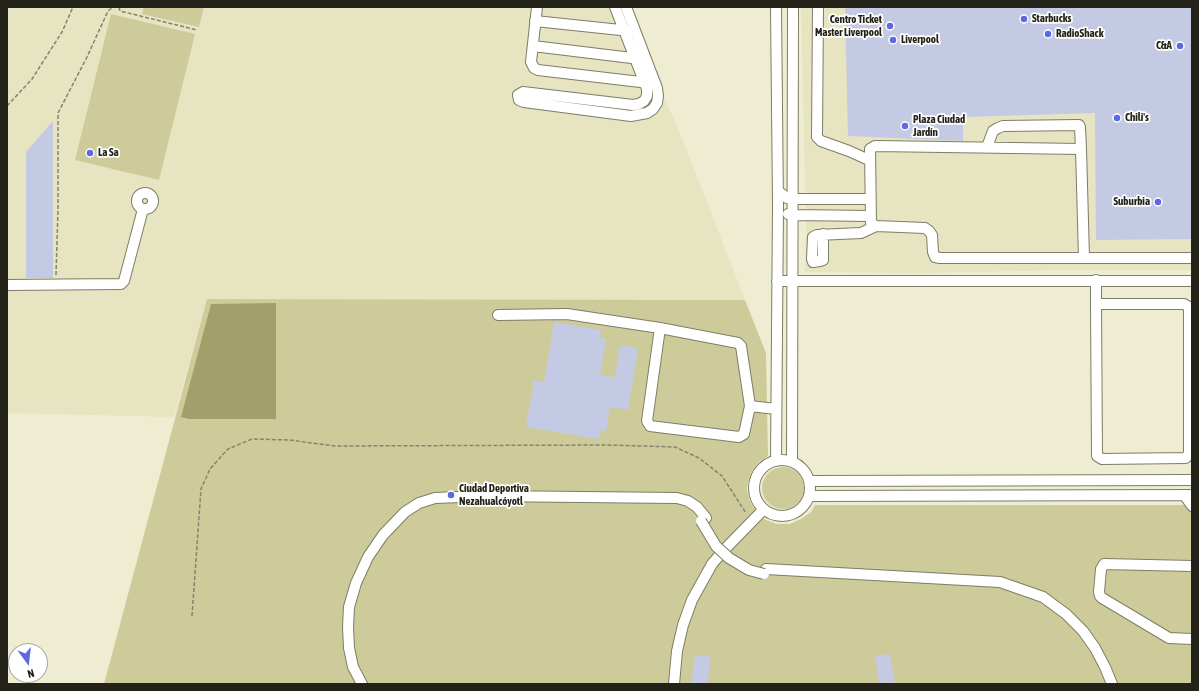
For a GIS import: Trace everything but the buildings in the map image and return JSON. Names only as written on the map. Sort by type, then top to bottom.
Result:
[{"type":"street","points":[[537,7],[531,62],[534,68],[538,70],[644,83],[655,82]]},
{"type":"street","points":[[616,7],[647,89],[647,96],[644,101],[633,105],[526,92],[521,96],[524,102],[631,116],[640,116],[653,109],[657,103],[658,96],[655,82],[626,7]]},
{"type":"street","points":[[776,7],[778,191],[776,461]]},
{"type":"street","points":[[792,462],[794,199],[793,7]]},
{"type":"street","points":[[818,7],[817,137],[819,140],[869,160]]},
{"type":"street","points":[[535,21],[636,32]]},
{"type":"street","points":[[533,46],[646,59]]},
{"type":"street","points":[[987,147],[993,131],[1003,126],[1079,125],[1084,258]]},
{"type":"street","points":[[876,226],[871,223],[870,216],[869,160],[870,149],[875,146],[1081,149]]},
{"type":"street","points":[[778,191],[787,198],[794,199],[870,199]]},
{"type":"street","points":[[778,205],[783,210],[793,215],[870,216]]},
{"type":"street","points":[[7,285],[118,285],[123,283],[143,209]]},
{"type":"street","points":[[823,234],[861,233],[876,226],[925,228],[932,235],[933,252],[936,257],[940,258],[1192,258]]},
{"type":"street","points":[[1096,280],[1096,304],[1097,456],[1102,459],[1186,458],[1189,453],[1189,307],[1184,304],[1096,304]]},
{"type":"street","points":[[777,281],[1192,281]]},
{"type":"street","points":[[498,315],[567,314],[660,328],[738,343],[740,346],[750,406],[744,434],[739,437],[650,426],[647,421],[660,328]]},
{"type":"street","points":[[750,406],[776,409]]},
{"type":"street","points":[[784,460],[792,462],[803,470],[810,481],[809,496],[804,506],[789,515],[772,513],[764,509],[758,502],[755,494],[757,477],[761,470],[768,464],[784,460]]},
{"type":"street","points":[[810,481],[1192,480]]},
{"type":"street","points":[[362,684],[353,667],[349,648],[349,607],[356,583],[368,558],[383,535],[405,512],[420,503],[435,498],[485,496],[677,498],[688,501],[697,507],[716,546],[729,558],[750,570],[999,588],[1029,598],[1062,618],[1079,635],[1091,651],[1106,684]]},
{"type":"street","points":[[809,496],[1188,496],[1192,506]]},
{"type":"street","points":[[369,684],[359,665],[355,647],[354,627],[356,607],[362,584],[373,560],[388,539],[408,517],[421,509],[435,504],[485,502],[677,503],[685,506],[704,520]]},
{"type":"street","points":[[674,684],[680,638],[692,600],[712,564],[764,509]]},
{"type":"street","points":[[1192,566],[1104,564],[1101,569],[1099,592],[1102,598],[1169,638],[1192,639]]},
{"type":"street","points":[[765,572],[1000,582],[1043,597],[1066,614],[1083,631],[1095,648],[1112,684]]},
{"type":"path","points":[[7,106],[32,79],[62,32],[73,7]]},
{"type":"path","points":[[56,285],[58,113],[87,57],[108,11],[113,7]]},
{"type":"path","points":[[119,7],[120,11],[197,30]]},
{"type":"path","points":[[192,616],[201,489],[210,469],[228,449],[252,439],[289,440],[336,446],[591,445],[675,447],[699,458],[722,476],[752,522]]},
{"type":"shaded area","points":[[7,7],[629,7],[745,300],[207,299],[174,417],[7,413]]},
{"type":"shaded area","points":[[144,7],[204,7],[199,27],[142,14]]},
{"type":"shaded area","points":[[801,7],[1192,7],[1192,270],[1071,270],[922,273],[805,272],[806,225]]},
{"type":"shaded area","points":[[111,14],[195,34],[159,180],[75,160]]},
{"type":"shaded area","name":"Ciudad Deportiva Nezahualcóyotl","points":[[207,299],[745,300],[766,353],[768,456],[759,462],[752,471],[748,481],[747,490],[749,499],[758,515],[777,524],[790,524],[811,512],[815,505],[1192,505],[1192,684],[104,684]]},
{"type":"shaded area","points":[[276,303],[276,419],[189,419],[181,417],[211,304]]},
{"type":"shaded area","points":[[779,467],[787,467],[798,473],[804,484],[804,492],[798,503],[787,509],[779,509],[768,503],[762,492],[762,484],[768,473]]},
{"type":"place","name":"Starbucks","points":[[1024,19]]},
{"type":"place","name":"Centro Ticket Master Liverpool","points":[[890,26]]},
{"type":"place","name":"RadioShack","points":[[1048,34]]},
{"type":"place","name":"Liverpool","points":[[893,40]]},
{"type":"place","name":"C&A","points":[[1180,46]]},
{"type":"place","name":"Chili's","points":[[1117,118]]},
{"type":"place","name":"Plaza Ciudad Jardín","points":[[905,126]]},
{"type":"place","name":"La Sa","points":[[90,153]]},
{"type":"place","name":"Suburbia","points":[[1158,202]]},
{"type":"place","name":"Ciudad Deportiva Nezahualcóyotl","points":[[451,495]]}]
